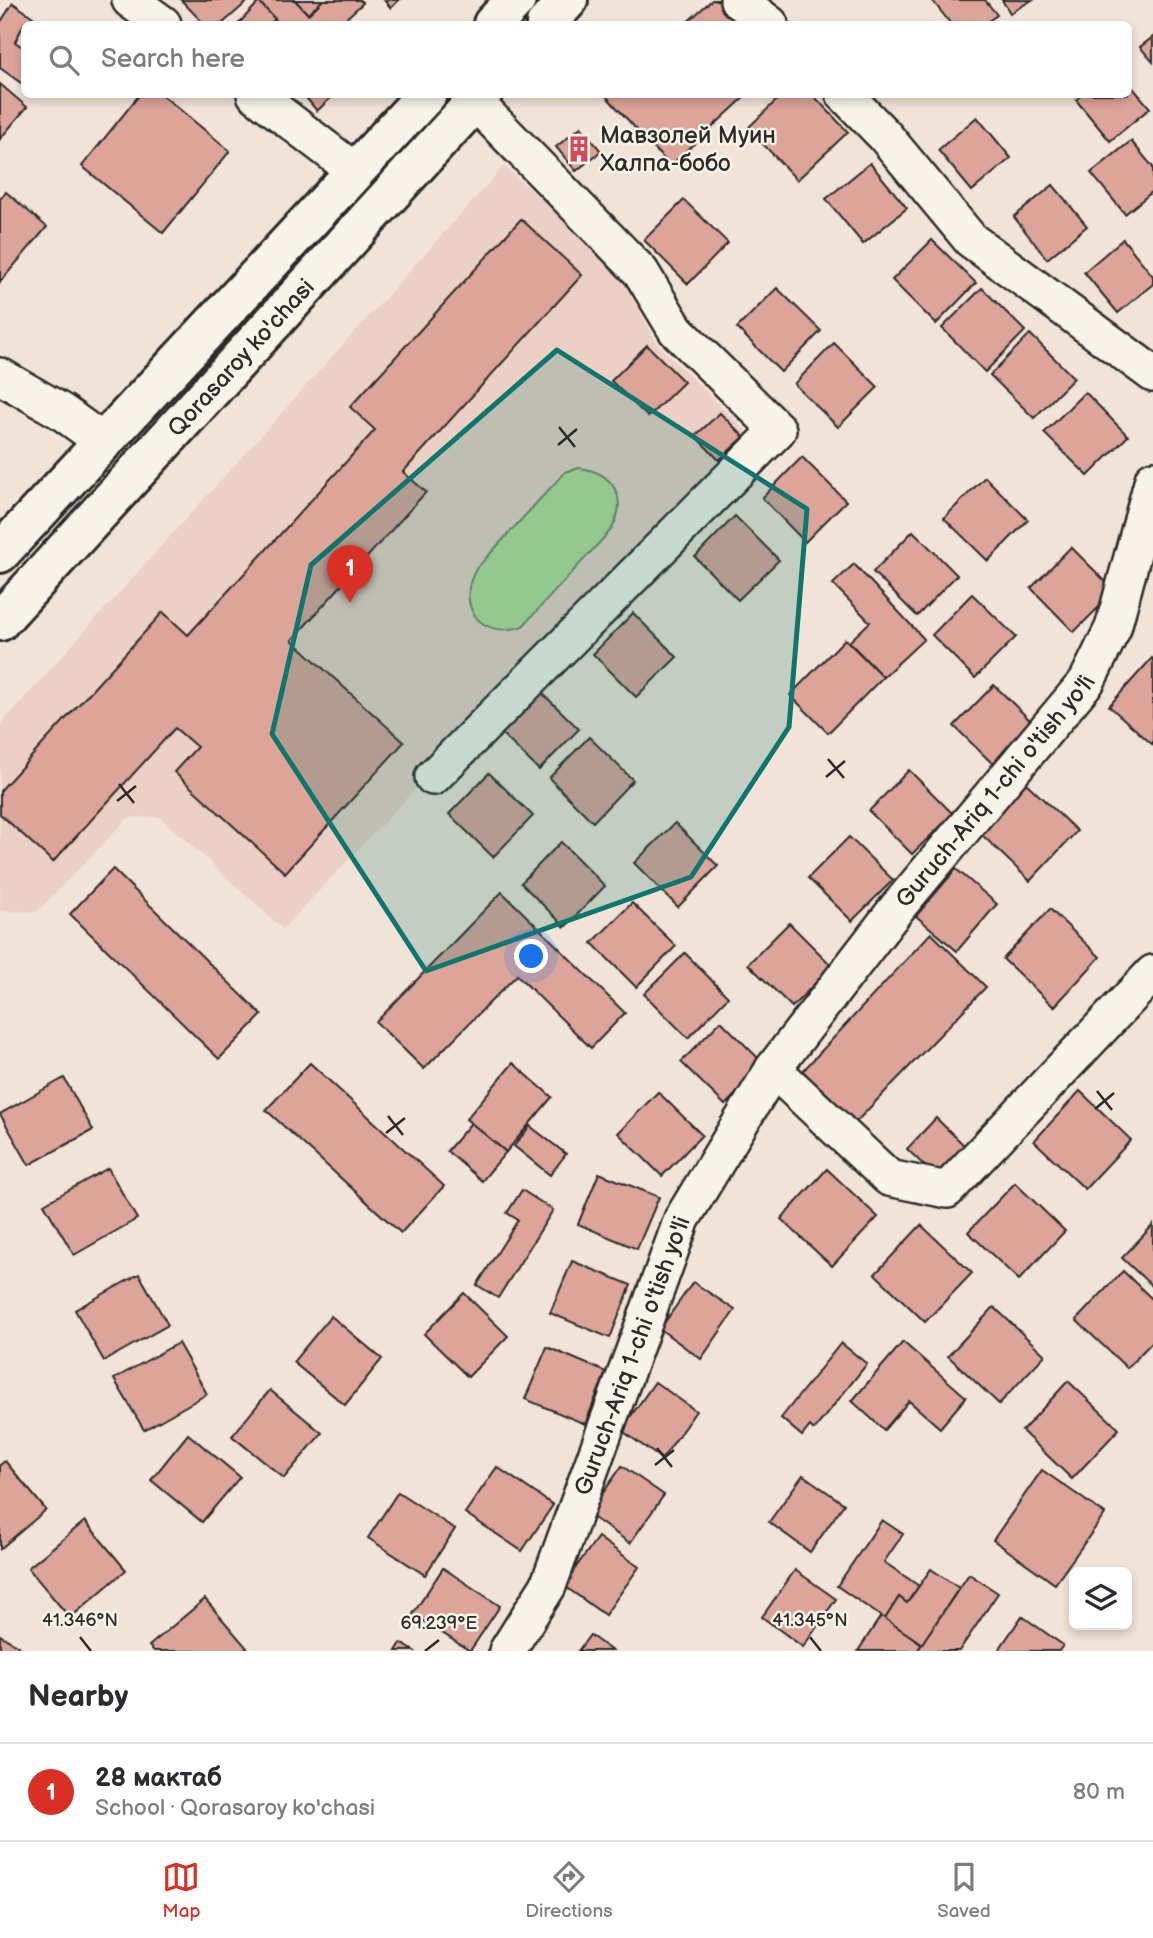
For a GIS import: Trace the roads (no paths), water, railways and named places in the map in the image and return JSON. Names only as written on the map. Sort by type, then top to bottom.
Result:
[{"type":"main road","points":[[496,21],[516,0]]},
{"type":"main road","points":[[549,21],[568,0]]},
{"type":"main road","name":"Qorasaroy ko'chasi","points":[[0,553],[423,98]]},
{"type":"main road","name":"Qorasaroy ko'chasi","points":[[0,621],[479,98]]},
{"type":"street","points":[[130,0],[159,21]]},
{"type":"street","points":[[738,0],[766,21]]},
{"type":"street","points":[[259,98],[355,171]]},
{"type":"street","points":[[433,777],[778,430],[676,330],[641,272],[479,98]]},
{"type":"street","points":[[848,98],[886,136],[971,240],[1153,374]]},
{"type":"street","points":[[0,376],[62,412],[102,441]]},
{"type":"street","name":"Guruch-Ariq 1-chi o'tish yo'li","points":[[507,1651],[548,1586],[682,1219],[773,1069],[897,908],[1087,681],[1113,628],[1153,479]]},
{"type":"street","points":[[773,1069],[889,1178],[947,1190],[1153,973]]},
{"type":"place","name":"Мавзолей Муин Халпа-бобо","points":[[579,149]]},
{"type":"place","name":"28 мактаб","points":[[350,603]]}]
